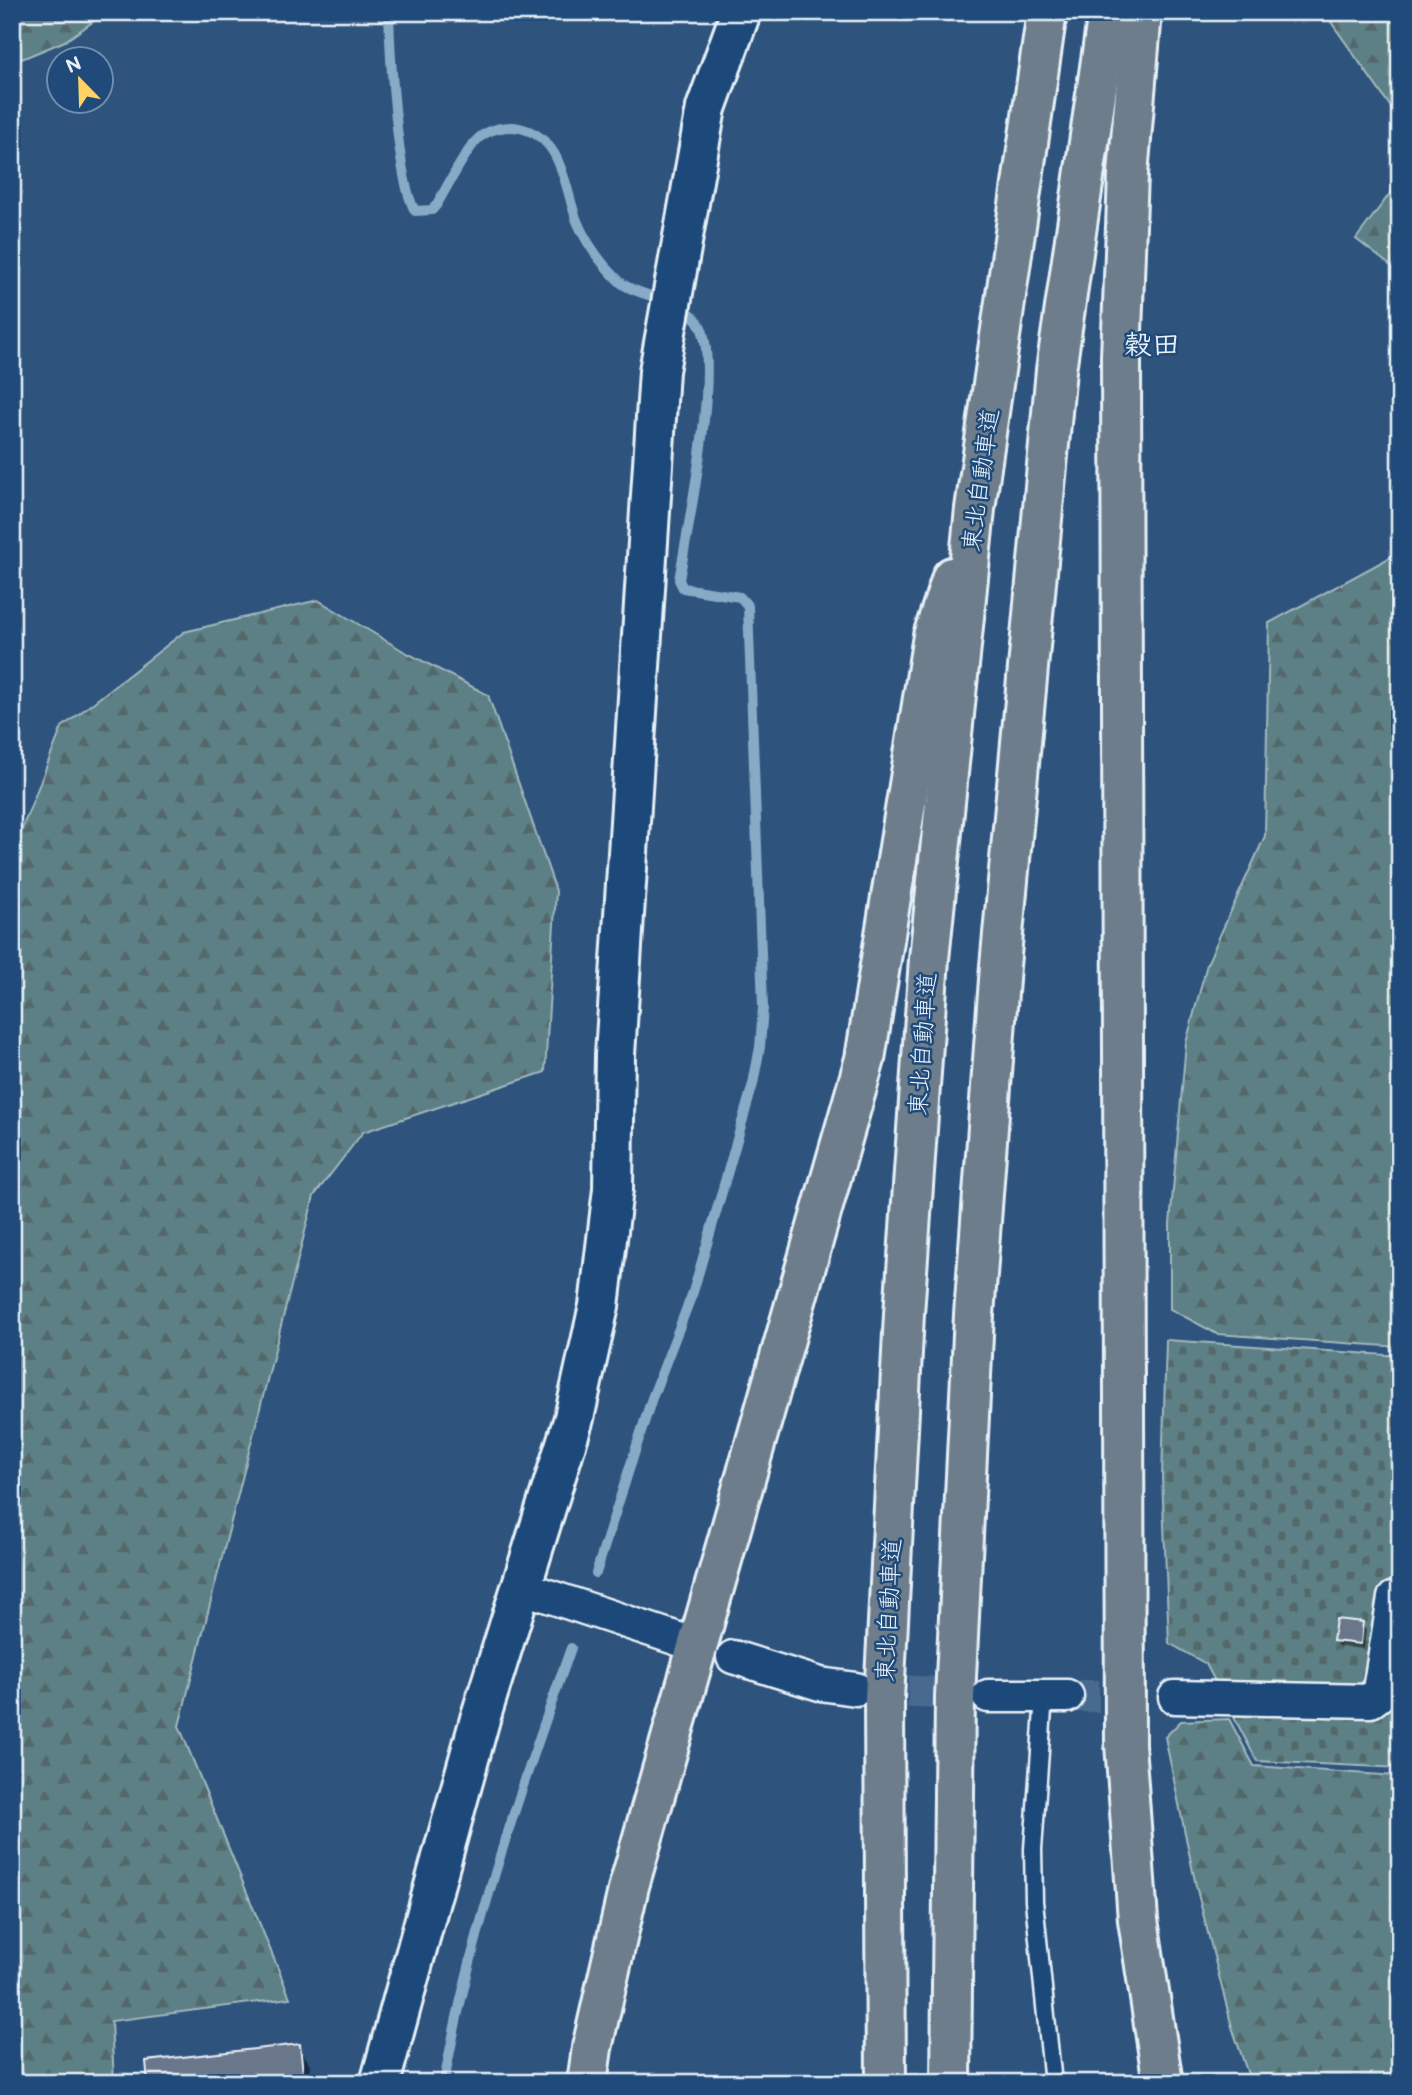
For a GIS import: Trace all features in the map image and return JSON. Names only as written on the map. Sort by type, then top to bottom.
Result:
[{"type":"highway","name":"東北自動車道","points":[[886,2083],[884,1699],[904,1314],[929,959],[975,509],[1047,12]]},
{"type":"highway","points":[[951,2083],[955,1697],[974,1315],[999,979],[1056,370],[1108,12]]},
{"type":"highway","points":[[1142,12],[1128,174],[1121,357],[1125,1730],[1138,1920],[1163,2083]]},
{"type":"highway","points":[[587,2083],[592,2048],[629,1886],[830,1191],[865,1059],[933,636],[975,509]]},
{"type":"street","points":[[380,2083],[480,1719],[574,1418],[599,1306],[613,1189],[615,1055],[659,371],[706,108],[741,12]]},
{"type":"street","points":[[521,1587],[678,1639]]},
{"type":"street","points":[[1175,1697],[1371,1701],[1378,1696],[1394,1598]]},
{"type":"street","points":[[733,1657],[820,1684],[856,1689]]},
{"type":"street","points":[[988,1696],[1055,1696]]},
{"type":"lane","points":[[1053,2083],[1034,1901],[1033,1849],[1055,1696]]},
{"type":"green space","points":[[12,12],[107,12],[65,41],[46,46],[46,49],[12,63]]},
{"type":"green space","points":[[1324,12],[1400,12],[1400,120]]},
{"type":"green space","points":[[1400,180],[1400,273],[1356,239]]},
{"type":"green space","points":[[1400,552],[1400,1347],[1217,1334],[1170,1309],[1170,1224],[1186,1043],[1207,964],[1265,836],[1269,623]]},
{"type":"green space","points":[[318,600],[405,652],[488,695],[556,891],[545,1072],[363,1132],[314,1196],[179,1726],[290,1998],[111,2021],[114,2083],[12,2083],[12,854],[62,727],[184,632]]},
{"type":"green space","points":[[1166,1340],[1400,1356],[1400,1768],[1257,1761],[1206,1664],[1169,1643],[1162,1478]]},
{"type":"green space","points":[[1229,1719],[1254,1766],[1396,1776],[1400,1780],[1400,2083],[1251,2083],[1232,2027],[1196,1886],[1165,1737],[1181,1721]]},
{"type":"building","points":[[1336,1619],[1363,1622],[1361,1644],[1333,1641]]},
{"type":"building","points":[[300,2044],[304,2083],[148,2083],[146,2061]]},
{"type":"waterway","points":[[389,12],[399,145],[403,173],[415,211],[432,210],[469,149],[484,134],[504,127],[520,128],[534,133],[554,153],[580,227],[605,266],[624,285],[677,305],[695,317],[701,327],[706,348],[705,412],[679,580],[683,588],[740,597],[748,606],[763,1007],[760,1047],[753,1084],[693,1292],[652,1398],[596,1573]]},
{"type":"waterway","points":[[444,2083],[482,1917],[515,1809],[571,1648]]},
{"type":"tunnel","points":[[860,1689],[977,1695]]},
{"type":"tunnel","points":[[1067,1696],[1175,1697]]},
{"type":"district","name":"穀田","points":[[1152,345]]}]
